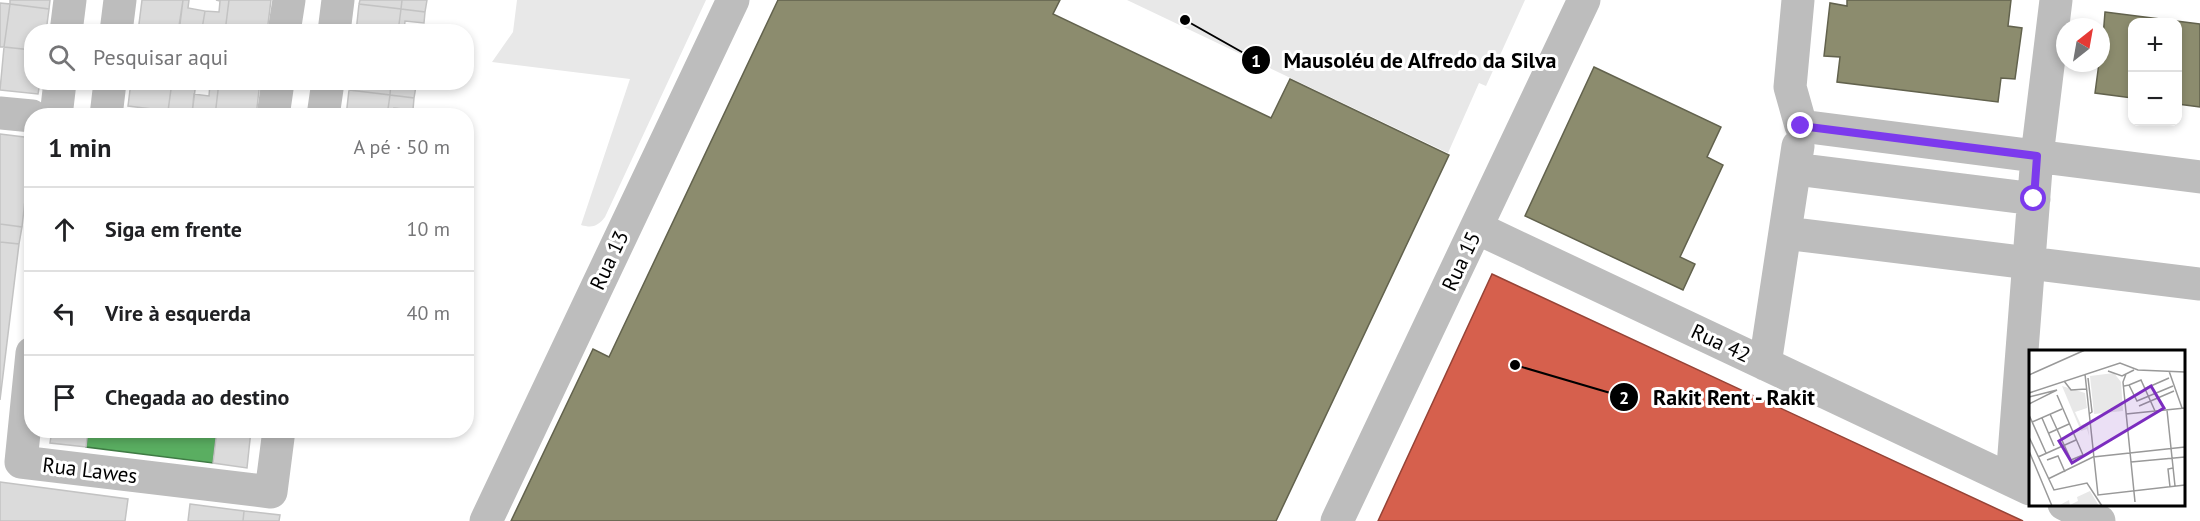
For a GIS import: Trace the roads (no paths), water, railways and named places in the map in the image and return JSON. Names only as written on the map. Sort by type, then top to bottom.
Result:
[{"type":"street","points":[[67,24],[70,0]]},
{"type":"street","points":[[117,24],[120,0]]},
{"type":"street","points":[[286,24],[289,0]]},
{"type":"street","points":[[335,24],[338,0]]},
{"type":"street","name":"Rua 13","points":[[486,521],[733,0]]},
{"type":"street","name":"Rua 15","points":[[1337,521],[1584,0]]},
{"type":"street","points":[[1765,364],[1801,126],[1790,87],[1798,0]]},
{"type":"street","points":[[2021,484],[2029,263],[2037,156],[2056,0]]},
{"type":"street","points":[[57,108],[59,90]]},
{"type":"street","points":[[107,108],[109,90]]},
{"type":"street","points":[[274,108],[277,90]]},
{"type":"street","points":[[324,108],[327,90]]},
{"type":"street","points":[[0,113],[24,115]]},
{"type":"street","points":[[1801,126],[2200,177]]},
{"type":"street","points":[[1795,169],[2034,199]]},
{"type":"street","name":"Rua 42","points":[[1477,228],[2021,484]]},
{"type":"street","points":[[1785,233],[2200,284]]},
{"type":"street","name":"Rua Lawes","points":[[24,432],[21,462],[271,492],[278,438]]},
{"type":"street","points":[[2068,506],[2099,521]]},
{"type":"place","name":"Mausoléu de Alfredo da Silva","points":[[1185,20]]},
{"type":"place","name":"Rakit Rent - Rakit","points":[[1515,365]]}]
